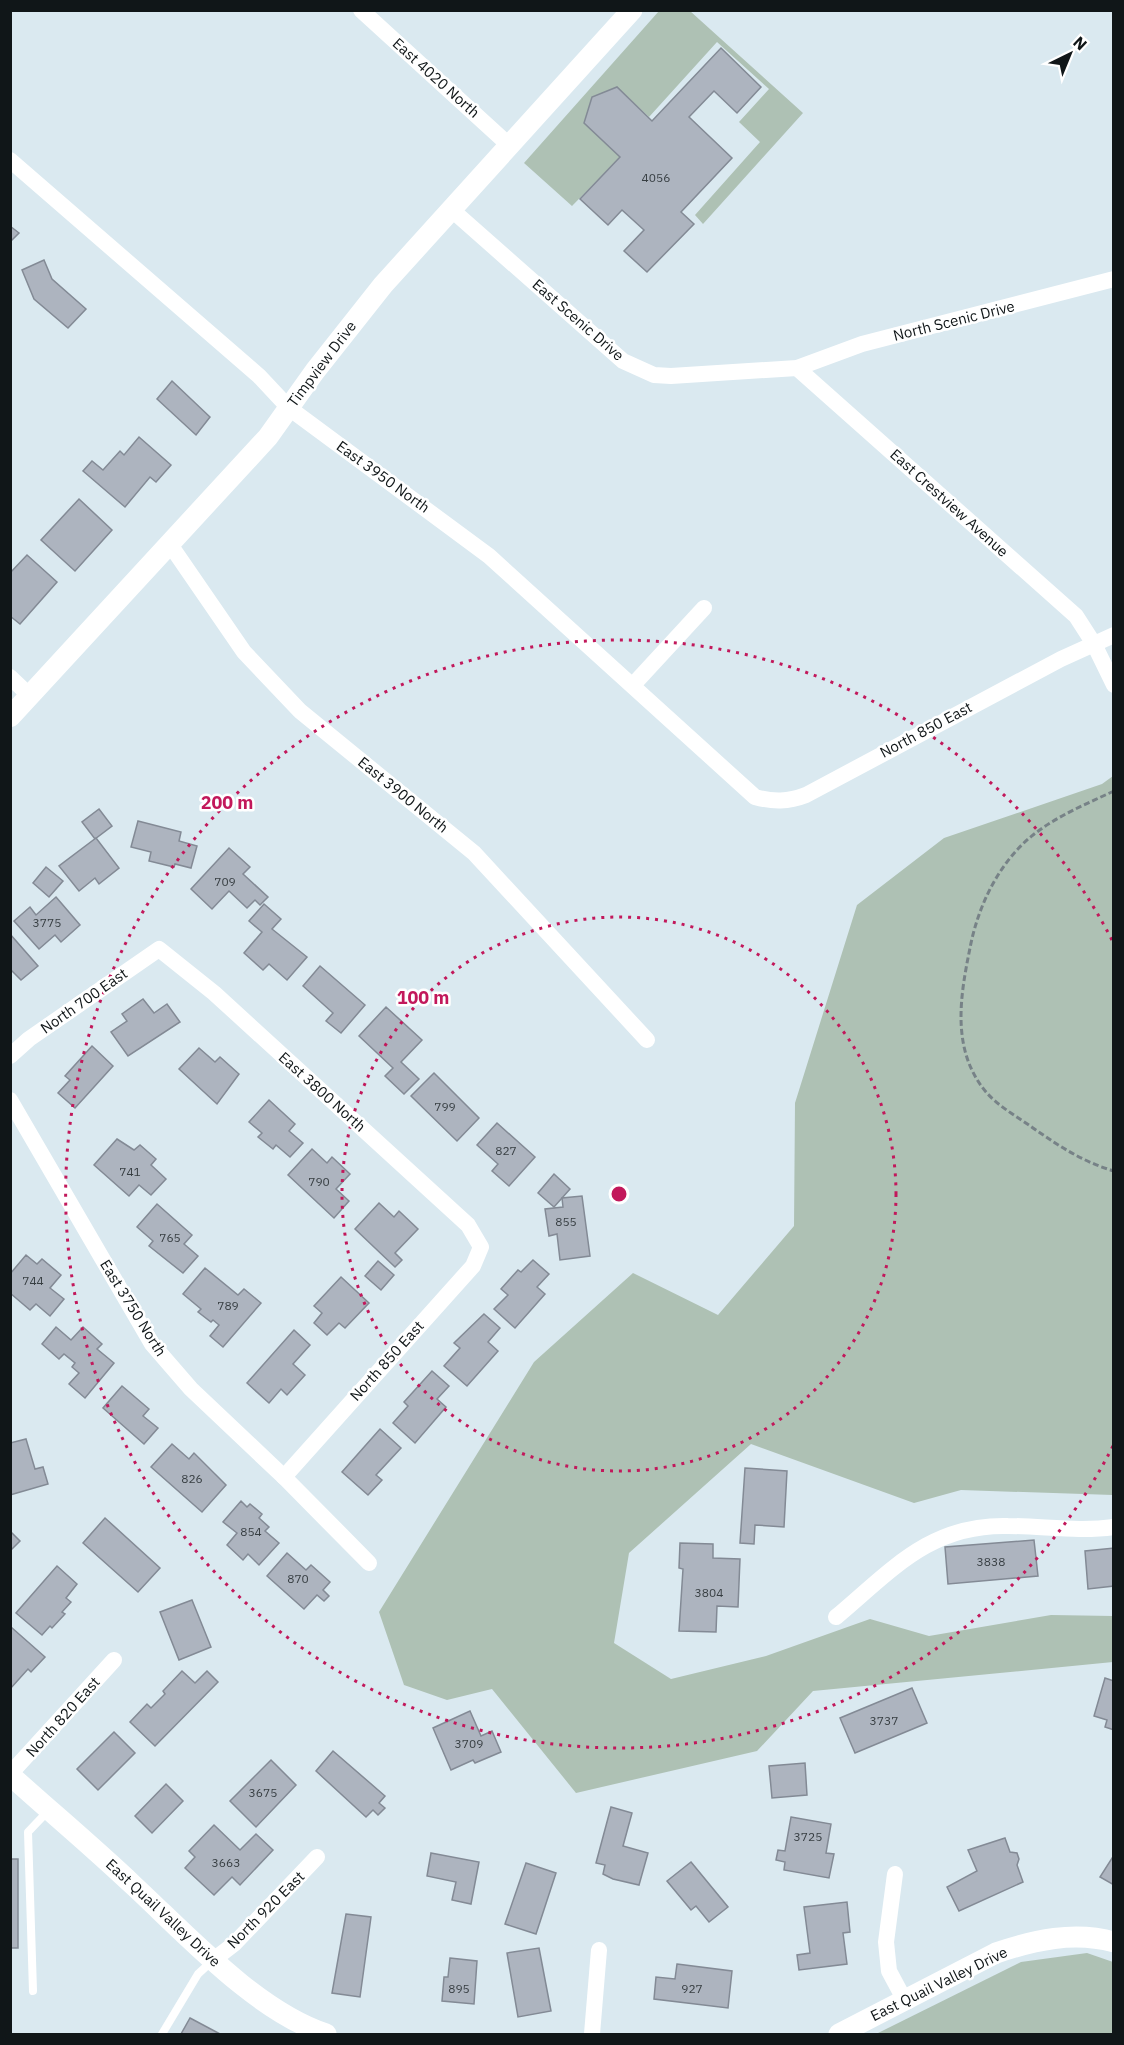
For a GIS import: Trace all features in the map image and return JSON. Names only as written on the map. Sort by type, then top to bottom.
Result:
[{"type":"street","name":"East 4020 North","points":[[361,10],[510,146]]},
{"type":"street","name":"Timpview Drive","points":[[10,717],[268,437],[383,285],[632,10]]},
{"type":"street","name":"East 3950 North","points":[[10,160],[259,375],[289,408],[489,556],[755,797]]},
{"type":"street","name":"East Scenic Drive","points":[[453,210],[623,360],[638,369],[654,375],[670,376],[797,368]]},
{"type":"street","name":"North Scenic Drive","points":[[797,368],[862,344],[1113,279]]},
{"type":"street","name":"East Crestview Avenue","points":[[797,368],[1076,616],[1094,644],[1113,685]]},
{"type":"street","name":"East 3900 North","points":[[169,543],[244,652],[300,711],[474,853],[646,1040]]},
{"type":"street","points":[[633,685],[704,608]]},
{"type":"street","name":"North 850 East","points":[[755,797],[770,801],[787,801],[806,795],[1061,658],[1113,635]]},
{"type":"street","points":[[10,677],[30,696]]},
{"type":"street","name":"North 700 East","points":[[10,1056],[29,1039],[159,949]]},
{"type":"street","name":"East 3800 North","points":[[159,949],[214,993],[468,1225],[478,1242]]},
{"type":"street","name":"East 3750 North","points":[[10,1100],[152,1344],[191,1389],[284,1477],[369,1563]]},
{"type":"street","name":"North 850 East","points":[[284,1477],[473,1266],[481,1247],[478,1242]]},
{"type":"street","points":[[836,1617],[932,1540],[960,1529],[1007,1525],[1093,1530],[1113,1527]]},
{"type":"street","name":"North 820 East","points":[[10,1774],[114,1660]]},
{"type":"street","name":"East Quail Valley Drive","points":[[10,1774],[212,1961],[307,2028],[326,2034]]},
{"type":"street","name":"North 920 East","points":[[212,1961],[234,1944],[317,1857]]},
{"type":"street","points":[[895,1874],[886,1942],[889,1971],[904,1999]]},
{"type":"street","name":"East Quail Valley Drive","points":[[839,2034],[996,1953],[1023,1944],[1078,1937],[1113,1942]]},
{"type":"street","points":[[592,2034],[600,1950]]},
{"type":"lane","points":[[33,1991],[28,1832],[49,1810]]},
{"type":"lane","points":[[162,2034],[198,1974],[212,1961]]},
{"type":"path","points":[[1113,792],[1069,812],[1032,835],[1002,868],[986,896],[972,938],[959,1015],[963,1045],[987,1092],[1068,1153],[1113,1171]]},
{"type":"green space","points":[[659,11],[690,11],[803,113],[703,224],[695,215],[760,142],[739,122],[769,89],[717,42],[649,117],[617,87],[592,97],[584,123],[620,157],[572,206],[524,163]]},
{"type":"green space","points":[[1113,776],[1113,1495],[961,1490],[914,1503],[751,1444],[629,1553],[614,1643],[671,1679],[766,1656],[870,1619],[929,1636],[1051,1615],[1113,1616],[1113,1662],[813,1691],[757,1751],[576,1793],[492,1689],[447,1700],[404,1685],[379,1612],[534,1362],[633,1273],[718,1315],[794,1226],[795,1103],[857,905],[944,838],[1102,784]]},
{"type":"green space","points":[[1087,1953],[1113,1962],[1113,2034],[876,2034],[1021,1962]]},
{"type":"building","points":[[721,48],[761,87],[737,113],[714,91],[689,117],[732,158],[681,212],[694,224],[647,272],[624,251],[644,230],[622,210],[608,225],[580,199],[620,157],[584,123],[592,97],[617,87],[652,121]]},
{"type":"building","points":[[10,226],[19,233],[10,242]]},
{"type":"building","points":[[44,260],[52,279],[86,309],[68,328],[34,299],[22,270]]},
{"type":"building","points":[[172,381],[210,417],[196,435],[157,399]]},
{"type":"building","points":[[139,437],[171,465],[156,482],[150,477],[125,507],[83,471],[92,461],[103,470],[120,451],[124,455]]},
{"type":"building","points":[[79,499],[112,530],[75,571],[41,540]]},
{"type":"building","points":[[27,555],[57,582],[20,624],[10,616],[10,573]]},
{"type":"building","points":[[99,809],[112,826],[95,839],[82,822]]},
{"type":"building","points":[[138,821],[181,832],[179,841],[197,846],[191,868],[175,864],[174,867],[149,861],[151,852],[131,847]]},
{"type":"building","points":[[96,838],[119,868],[99,884],[95,878],[79,891],[59,866]]},
{"type":"building","points":[[229,848],[250,867],[243,874],[268,897],[260,905],[255,900],[247,908],[229,891],[212,909],[191,889]]},
{"type":"building","points":[[46,867],[63,881],[49,897],[33,883]]},
{"type":"building","points":[[56,897],[80,925],[61,942],[55,935],[39,949],[14,921],[30,907],[36,915]]},
{"type":"building","points":[[264,904],[281,919],[272,929],[307,957],[287,980],[269,964],[263,970],[244,953],[262,932],[249,921]]},
{"type":"building","points":[[10,934],[38,966],[21,980],[10,969]]},
{"type":"building","points":[[320,966],[365,1005],[341,1033],[326,1021],[333,1013],[303,986]]},
{"type":"building","points":[[143,999],[154,1013],[167,1004],[180,1022],[128,1056],[111,1032],[127,1021],[122,1014]]},
{"type":"building","points":[[386,1007],[422,1040],[401,1062],[419,1079],[404,1094],[385,1076],[393,1068],[359,1036]]},
{"type":"building","points":[[92,1046],[113,1066],[75,1108],[58,1093],[70,1080],[65,1076]]},
{"type":"building","points":[[199,1048],[215,1062],[220,1057],[239,1074],[217,1104],[179,1069]]},
{"type":"building","points":[[434,1073],[479,1118],[457,1141],[411,1096]]},
{"type":"building","points":[[269,1100],[295,1124],[289,1131],[303,1143],[290,1157],[276,1145],[273,1149],[258,1137],[262,1133],[249,1122]]},
{"type":"building","points":[[497,1123],[535,1157],[509,1186],[492,1171],[498,1164],[477,1145]]},
{"type":"building","points":[[117,1139],[134,1150],[140,1145],[156,1159],[151,1165],[166,1179],[151,1195],[139,1185],[129,1196],[94,1165]]},
{"type":"building","points":[[312,1149],[327,1163],[332,1157],[350,1174],[336,1189],[349,1201],[334,1218],[288,1175]]},
{"type":"building","points":[[554,1174],[570,1189],[554,1207],[538,1193]]},
{"type":"building","points":[[582,1196],[590,1256],[560,1260],[557,1234],[549,1236],[545,1209],[563,1207],[562,1198]]},
{"type":"building","points":[[379,1203],[394,1217],[399,1211],[418,1229],[395,1253],[402,1260],[395,1267],[355,1229]]},
{"type":"building","points":[[157,1204],[192,1235],[184,1244],[198,1256],[183,1273],[149,1246],[153,1241],[137,1227]]},
{"type":"building","points":[[26,1255],[37,1264],[42,1259],[61,1275],[50,1288],[64,1299],[50,1316],[36,1304],[30,1310],[10,1293],[10,1274]]},
{"type":"building","points":[[533,1260],[549,1274],[537,1287],[545,1294],[515,1328],[494,1309],[508,1295],[501,1289],[518,1270],[521,1272]]},
{"type":"building","points":[[378,1261],[394,1275],[381,1290],[365,1276]]},
{"type":"building","points":[[205,1268],[238,1295],[244,1289],[261,1303],[223,1347],[210,1336],[219,1325],[198,1312],[201,1309],[183,1294]]},
{"type":"building","points":[[341,1277],[369,1303],[345,1328],[339,1323],[327,1335],[314,1323],[322,1313],[314,1306]]},
{"type":"building","points":[[484,1314],[500,1328],[488,1342],[498,1351],[467,1386],[444,1366],[460,1348],[454,1343]]},
{"type":"building","points":[[56,1327],[71,1340],[83,1327],[102,1344],[97,1349],[114,1363],[85,1398],[69,1384],[79,1373],[72,1367],[75,1363],[64,1354],[59,1359],[42,1344]]},
{"type":"building","points":[[294,1330],[310,1345],[293,1364],[305,1375],[287,1395],[281,1389],[269,1403],[247,1383]]},
{"type":"building","points":[[432,1371],[449,1386],[437,1399],[446,1407],[415,1443],[393,1423],[408,1406],[404,1402]]},
{"type":"building","points":[[122,1386],[149,1409],[143,1416],[158,1428],[144,1444],[103,1408]]},
{"type":"building","points":[[380,1429],[401,1448],[376,1475],[382,1480],[368,1495],[342,1472]]},
{"type":"building","points":[[26,1439],[35,1469],[43,1467],[48,1484],[10,1495],[10,1443]]},
{"type":"building","points":[[172,1444],[189,1459],[194,1453],[226,1485],[202,1512],[151,1467]]},
{"type":"building","points":[[745,1468],[787,1471],[784,1527],[755,1525],[754,1544],[740,1543]]},
{"type":"building","points":[[241,1501],[247,1507],[250,1504],[262,1514],[259,1518],[269,1527],[265,1531],[279,1543],[259,1565],[248,1554],[243,1560],[227,1545],[237,1533],[223,1522]]},
{"type":"building","points":[[105,1518],[160,1568],[138,1592],[83,1543]]},
{"type":"building","points":[[10,1531],[20,1541],[10,1551]]},
{"type":"building","points":[[1034,1540],[1038,1576],[948,1584],[945,1547]]},
{"type":"building","points":[[680,1543],[713,1544],[713,1558],[740,1559],[738,1607],[717,1606],[716,1632],[679,1631],[683,1569],[679,1568]]},
{"type":"building","points":[[1114,1548],[1114,1586],[1088,1589],[1085,1551]]},
{"type":"building","points":[[287,1553],[306,1570],[311,1565],[330,1582],[323,1590],[329,1596],[324,1601],[317,1595],[304,1609],[267,1576]]},
{"type":"building","points":[[57,1566],[77,1584],[66,1598],[71,1602],[62,1612],[65,1614],[42,1635],[16,1613]]},
{"type":"building","points":[[192,1600],[211,1647],[179,1660],[160,1612]]},
{"type":"building","points":[[11,1627],[45,1657],[31,1672],[28,1669],[10,1689]]},
{"type":"building","points":[[182,1671],[195,1683],[207,1671],[218,1682],[155,1746],[130,1722],[147,1704],[151,1708]]},
{"type":"building","points":[[1105,1678],[1114,1681],[1114,1730],[1105,1727],[1107,1720],[1094,1716]]},
{"type":"building","points":[[912,1688],[927,1723],[855,1753],[840,1718]]},
{"type":"building","points":[[470,1711],[481,1736],[492,1731],[501,1752],[475,1763],[473,1760],[451,1770],[433,1728]]},
{"type":"building","points":[[114,1732],[135,1753],[98,1790],[77,1769]]},
{"type":"building","points":[[333,1751],[385,1796],[379,1803],[385,1808],[378,1815],[373,1810],[366,1817],[316,1771]]},
{"type":"building","points":[[271,1760],[296,1785],[256,1827],[230,1801]]},
{"type":"building","points":[[805,1763],[807,1795],[772,1798],[769,1766]]},
{"type":"building","points":[[166,1784],[183,1801],[152,1833],[135,1816]]},
{"type":"building","points":[[611,1807],[632,1813],[623,1846],[648,1853],[639,1885],[613,1879],[603,1874],[605,1865],[596,1863]]},
{"type":"building","points":[[791,1817],[831,1824],[826,1853],[834,1854],[829,1878],[784,1870],[785,1862],[776,1860],[778,1850],[785,1851]]},
{"type":"building","points":[[214,1825],[240,1850],[256,1834],[273,1850],[240,1885],[232,1877],[214,1895],[185,1868],[195,1857],[189,1851]]},
{"type":"building","points":[[1005,1838],[1010,1852],[1017,1853],[1019,1859],[1017,1865],[1023,1882],[959,1911],[947,1887],[977,1871],[968,1850]]},
{"type":"building","points":[[431,1853],[479,1862],[471,1904],[452,1900],[456,1882],[427,1876]]},
{"type":"building","points":[[1114,1855],[1114,1885],[1100,1877]]},
{"type":"building","points":[[10,1859],[18,1859],[18,1948],[10,1948]]},
{"type":"building","points":[[691,1862],[728,1907],[709,1922],[696,1906],[691,1910],[667,1881]]},
{"type":"building","points":[[526,1863],[556,1873],[536,1934],[505,1924]]},
{"type":"building","points":[[847,1902],[850,1932],[843,1933],[847,1964],[799,1970],[797,1955],[810,1953],[804,1907]]},
{"type":"building","points":[[346,1914],[371,1917],[360,1997],[332,1993]]},
{"type":"building","points":[[539,1948],[551,2011],[518,2017],[507,1953]]},
{"type":"building","points":[[450,1958],[477,1961],[474,2004],[442,2001],[444,1977],[448,1977]]},
{"type":"building","points":[[677,1964],[732,1971],[728,2008],[654,1999],[656,1977],[675,1979]]},
{"type":"building","points":[[190,2018],[220,2034],[181,2034]]}]
